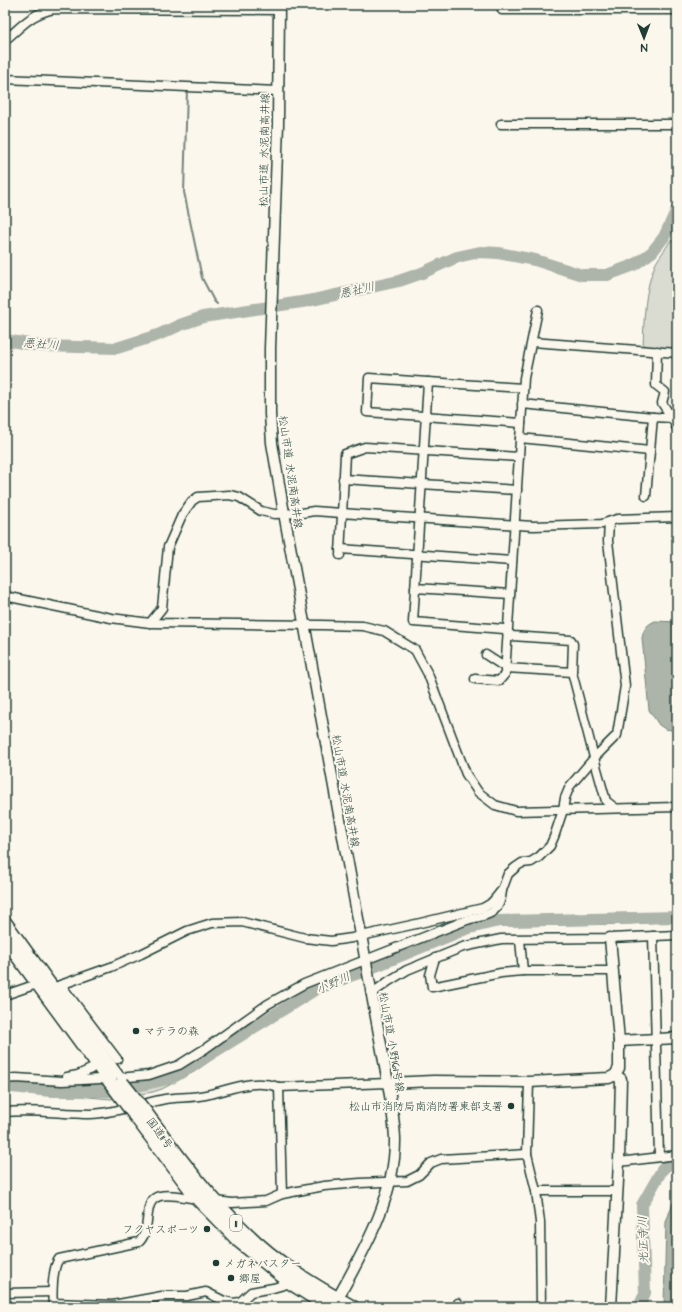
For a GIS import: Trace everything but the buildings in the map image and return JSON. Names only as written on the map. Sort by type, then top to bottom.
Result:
[{"type":"highway","name":"国道11号","points":[[5,923],[56,986],[115,1080]]},
{"type":"highway","name":"国道11号","points":[[5,939],[37,984],[115,1080],[198,1199],[239,1241],[333,1304],[352,1307]]},
{"type":"highway","name":"国道11号","points":[[139,1113],[215,1201],[245,1233],[294,1279]]},
{"type":"street","points":[[5,40],[36,14],[54,9],[279,8]]},
{"type":"street","name":"松山市道 水泥南高井線","points":[[279,8],[277,147],[270,348],[270,414],[272,443],[361,936]]},
{"type":"street","points":[[502,10],[677,10]]},
{"type":"street","points":[[5,79],[277,91]]},
{"type":"street","points":[[501,124],[677,124]]},
{"type":"street","points":[[475,679],[499,681],[505,674],[523,388],[538,310]]},
{"type":"street","points":[[532,342],[677,353]]},
{"type":"street","points":[[657,351],[656,385],[664,392],[662,403],[677,428]]},
{"type":"street","points":[[521,423],[367,412],[369,378],[523,388]]},
{"type":"street","points":[[428,382],[413,622],[504,629],[512,636],[571,640],[573,644],[572,672],[597,769],[606,801],[615,808]]},
{"type":"street","points":[[522,404],[672,418]]},
{"type":"street","points":[[646,496],[653,417]]},
{"type":"street","points":[[520,438],[650,451]]},
{"type":"street","points":[[512,561],[417,554],[340,552],[343,479],[345,454],[365,448],[424,450],[519,457]]},
{"type":"street","points":[[343,479],[517,490]]},
{"type":"street","points":[[150,623],[162,608],[168,547],[170,541],[182,516],[192,501],[198,497],[229,495],[239,497],[261,511],[274,514],[302,513],[314,510],[533,526],[602,524],[617,519],[677,516]]},
{"type":"street","points":[[5,1079],[16,1078],[62,1081],[115,1080],[149,1075],[179,1065],[206,1048],[268,1004],[304,984],[366,961],[467,920],[494,912],[498,906],[508,874],[522,863],[531,862],[539,857],[550,846],[570,786],[595,757],[617,735],[625,686],[608,541],[609,522]]},
{"type":"street","points":[[415,588],[510,594]]},
{"type":"street","points":[[5,596],[110,618],[150,623],[363,626],[384,631],[415,650],[428,674],[466,774],[478,792],[495,805],[516,811],[677,808]]},
{"type":"street","points":[[486,655],[506,668],[572,672]]},
{"type":"street","points":[[5,994],[37,984],[56,986],[111,967],[187,931],[212,923],[242,922],[305,938],[331,941],[361,936],[483,908],[490,904],[502,890]]},
{"type":"street","points":[[372,994],[388,981],[407,970],[463,947],[501,940],[677,935]]},
{"type":"street","name":"松山市道 小野161号線","points":[[333,1304],[379,1218],[390,1182],[394,1160],[395,1138],[388,1083],[361,936]]},
{"type":"street","points":[[653,936],[659,1156]]},
{"type":"street","points":[[5,1112],[29,1111],[77,1114],[110,1112],[167,1099],[209,1095],[244,1085],[267,1083],[279,1087],[433,1081],[529,1082],[609,1078],[615,1075],[620,1068],[610,938]]},
{"type":"street","points":[[520,940],[523,971]]},
{"type":"street","points":[[435,958],[430,976],[432,987],[501,973],[523,971],[613,971]]},
{"type":"street","points":[[56,986],[117,1059]]},
{"type":"street","points":[[619,1041],[677,1038]]},
{"type":"street","points":[[62,1081],[64,1078],[78,1075],[90,1069]]},
{"type":"street","points":[[611,1307],[619,1162],[621,1079],[615,1075]]},
{"type":"street","points":[[529,1082],[527,1154],[536,1191],[540,1222],[541,1307]]},
{"type":"street","points":[[279,1087],[282,1194]]},
{"type":"street","points":[[294,1279],[273,1288],[251,1292],[240,1302],[233,1303],[216,1298],[206,1292],[188,1296],[162,1296],[113,1305],[53,1305],[52,1292],[56,1263],[59,1259],[134,1244],[143,1238],[147,1230],[149,1205],[154,1198],[161,1195],[232,1203],[266,1201],[282,1194],[324,1186],[360,1182],[406,1181],[419,1175],[430,1163],[441,1159],[527,1154]]},
{"type":"street","points":[[619,1162],[677,1155]]},
{"type":"street","points":[[536,1191],[617,1191]]},
{"type":"street","points":[[5,1294],[52,1292]]},
{"type":"shaded area","points":[[670,241],[677,241],[677,351],[643,348],[645,306],[651,275],[658,259]]},
{"type":"shaded area","points":[[655,621],[677,622],[677,731],[665,729],[659,725],[649,710],[642,638],[649,624]]},
{"type":"shaded area","points":[[677,912],[677,921],[632,924],[510,926],[492,927],[474,931],[445,941],[299,1003],[266,1022],[261,1028],[259,1027],[194,1072],[162,1089],[153,1092],[111,1099],[22,1091],[5,1091],[5,1083],[26,1082],[100,1085],[137,1083],[152,1079],[189,1064],[261,1014],[292,995],[342,972],[349,971],[479,920],[492,917],[621,916]]},
{"type":"shaded area","points":[[677,1196],[677,1307],[664,1307],[666,1222]]},
{"type":"waterway","points":[[187,90],[184,192],[202,278],[217,304]]},
{"type":"waterway","name":"悪社川","points":[[5,340],[40,346],[117,348],[158,335],[203,317],[308,301],[399,281],[422,273],[457,257],[480,252],[498,253],[535,260],[582,275],[607,275],[634,265],[652,252],[664,237],[677,209]]},
{"type":"waterway","name":"小野川","points":[[5,1089],[12,1087],[51,1091],[115,1091],[172,1078],[323,985],[359,973],[466,929],[498,921],[677,917]]},
{"type":"waterway","name":"光正寺川","points":[[639,1307],[645,1293],[642,1205],[662,1170],[666,1166],[677,1161]]},
{"type":"place","name":"マテラの森","points":[[136,1031]]},
{"type":"place","name":"松山市消防局南消防署東部支署","points":[[511,1106]]},
{"type":"place","name":"フクヤスポーツ","points":[[207,1229]]},
{"type":"place","name":"メガネバスター","points":[[216,1263]]},
{"type":"place","name":"郷屋","points":[[231,1278]]}]
